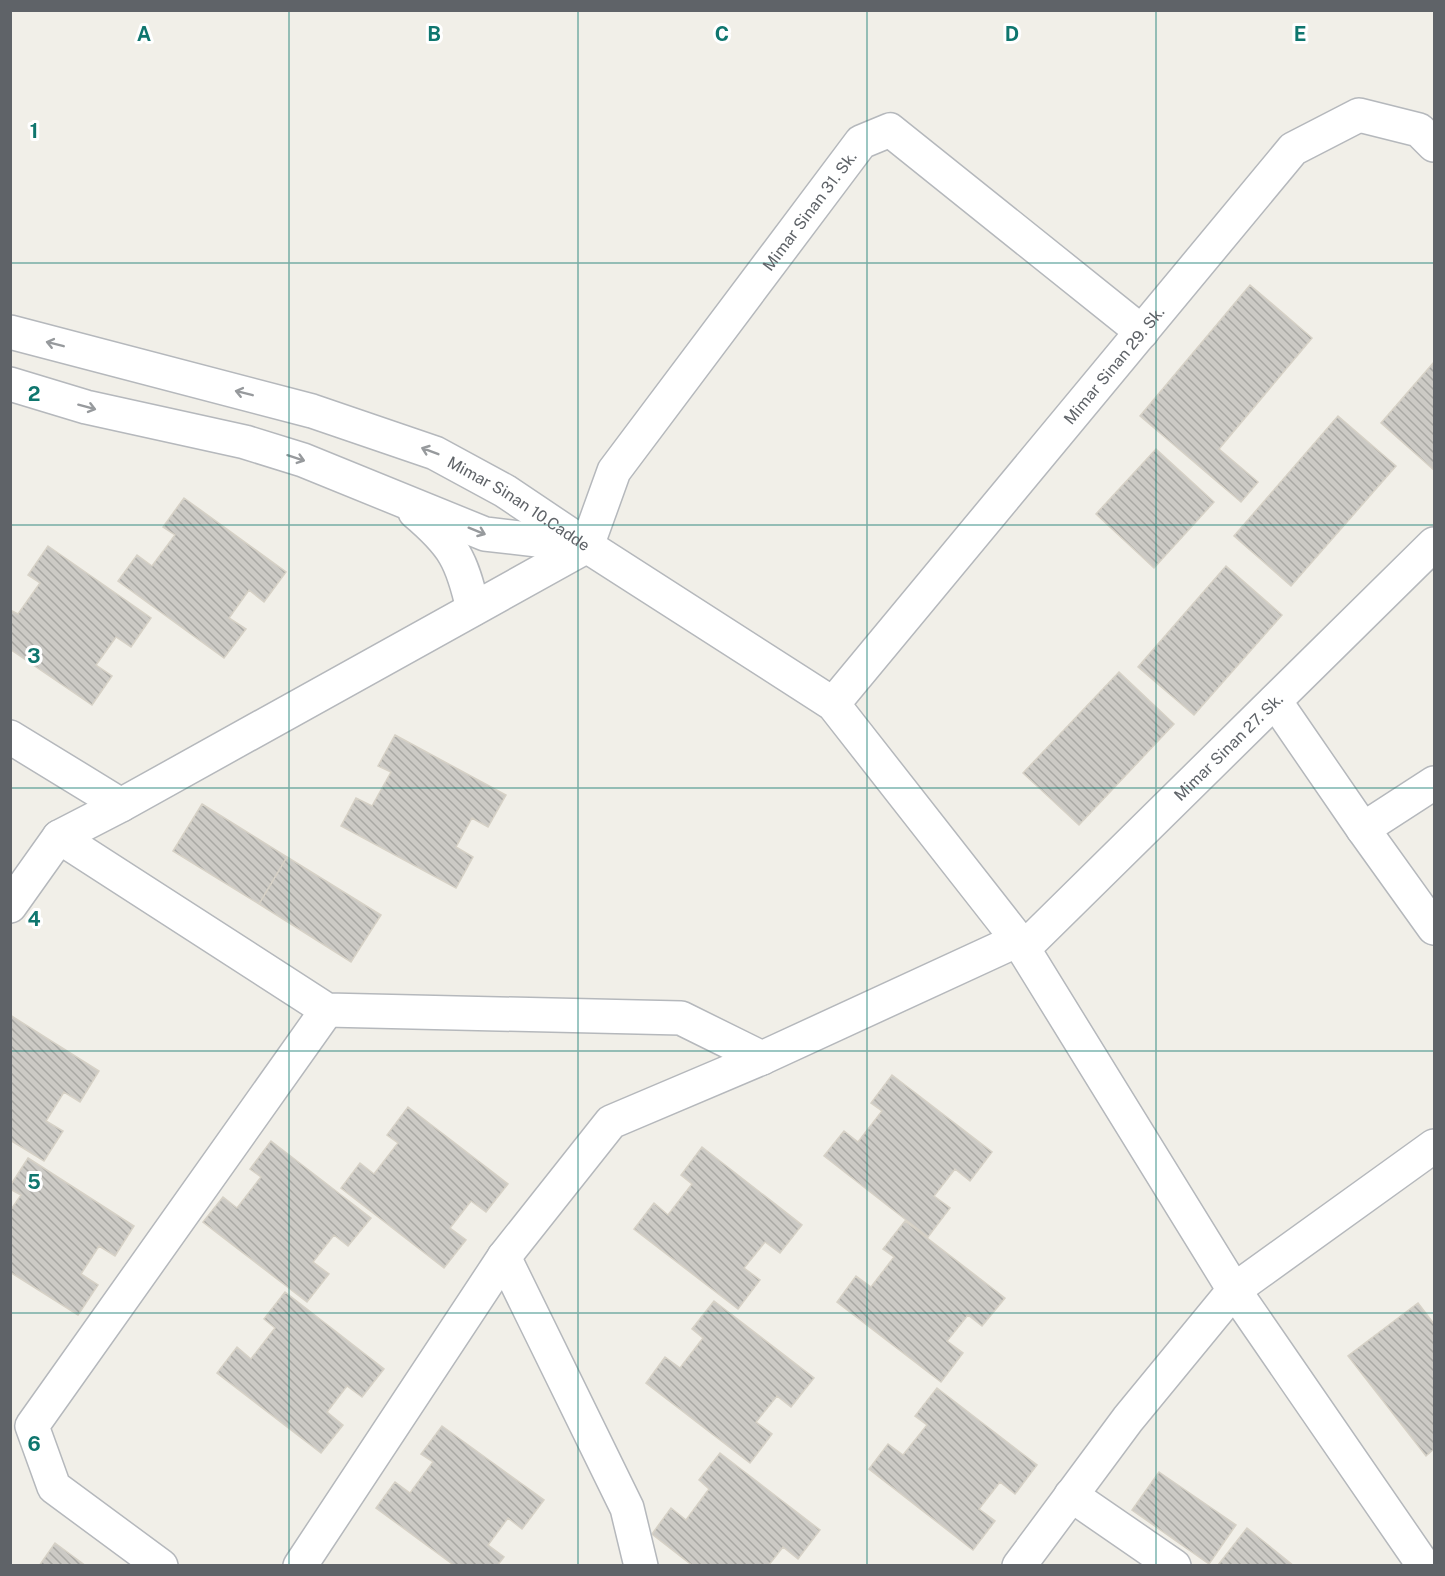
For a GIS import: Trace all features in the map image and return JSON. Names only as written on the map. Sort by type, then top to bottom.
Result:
[{"type":"street","name":"Mimar Sinan 29. Sk.","points":[[833,704],[1293,149],[1359,115],[1419,130],[1434,145]]},
{"type":"street","name":"Mimar Sinan 31. Sk.","points":[[587,546],[614,471],[861,142],[890,130],[1142,332]]},
{"type":"street","name":"Mimar Sinan 10.Cadde","points":[[10,332],[312,411],[435,453],[505,491],[587,546]]},
{"type":"street","name":"Mimar Sinan 10.Cadde","points":[[10,384],[86,407],[244,442],[303,460],[485,534],[587,546]]},
{"type":"street","points":[[398,497],[440,533],[459,559],[473,609]]},
{"type":"street","name":"Mimar Sinan 27. Sk.","points":[[300,1566],[504,1257],[611,1122],[1020,944],[1434,544]]},
{"type":"street","points":[[10,906],[59,837],[121,806],[587,546],[833,704],[1020,944],[1234,1290],[1424,1566]]},
{"type":"street","points":[[1275,700],[1434,928]]},
{"type":"street","points":[[10,737],[121,806]]},
{"type":"street","points":[[1363,829],[1434,783]]},
{"type":"street","points":[[59,837],[327,1011],[681,1018],[762,1058]]},
{"type":"street","points":[[161,1566],[54,1488],[32,1426],[327,1011]]},
{"type":"street","points":[[1019,1566],[1128,1419],[1234,1290],[1434,1146]]},
{"type":"street","points":[[504,1257],[627,1508],[640,1566]]},
{"type":"street","points":[[1071,1495],[1174,1566]]},
{"type":"building","points":[[1250,285],[1312,338],[1219,449],[1258,482],[1241,502],[1140,416]]},
{"type":"building","points":[[1434,362],[1434,470],[1381,423]]},
{"type":"building","points":[[1338,416],[1396,466],[1291,586],[1234,536]]},
{"type":"building","points":[[1156,449],[1214,502],[1154,568],[1096,514]]},
{"type":"building","points":[[184,498],[286,572],[264,602],[249,590],[229,618],[246,629],[224,658],[118,581],[137,555],[152,566],[175,535],[163,527]]},
{"type":"building","points":[[48,546],[151,618],[131,647],[116,637],[96,665],[112,676],[92,705],[10,649],[10,610],[18,614],[40,583],[28,575]]},
{"type":"building","points":[[1226,566],[1282,615],[1194,715],[1138,667]]},
{"type":"building","points":[[1119,672],[1174,724],[1079,825],[1023,773]]},
{"type":"building","points":[[395,735],[506,795],[488,827],[472,818],[456,847],[473,857],[456,888],[341,826],[356,798],[372,806],[391,772],[378,766]]},
{"type":"building","points":[[202,804],[287,857],[259,904],[173,851]]},
{"type":"building","points":[[287,857],[381,915],[351,962],[259,904]]},
{"type":"building","points":[[10,1015],[99,1071],[80,1102],[64,1092],[46,1121],[63,1131],[44,1161],[10,1140]]},
{"type":"building","points":[[892,1075],[992,1152],[970,1181],[955,1169],[934,1196],[950,1208],[928,1237],[824,1156],[844,1131],[858,1142],[882,1111],[871,1103]]},
{"type":"building","points":[[408,1107],[508,1184],[486,1212],[471,1201],[450,1228],[466,1240],[444,1268],[341,1188],[360,1163],[374,1174],[398,1143],[387,1135]]},
{"type":"building","points":[[271,1141],[371,1218],[348,1246],[334,1235],[313,1262],[329,1274],[307,1302],[203,1222],[223,1197],[237,1208],[261,1177],[250,1169]]},
{"type":"building","points":[[702,1147],[802,1225],[780,1253],[765,1242],[744,1268],[760,1280],[738,1309],[634,1229],[654,1203],[668,1215],[692,1184],[681,1175]]},
{"type":"building","points":[[28,1158],[134,1226],[115,1256],[99,1246],[81,1274],[98,1285],[78,1315],[10,1272],[10,1211],[21,1195],[10,1189],[10,1186]]},
{"type":"building","points":[[905,1221],[1005,1298],[982,1326],[968,1315],[947,1341],[963,1353],[941,1382],[837,1302],[856,1276],[871,1287],[894,1257],[883,1249]]},
{"type":"building","points":[[285,1292],[384,1369],[362,1397],[347,1386],[327,1412],[343,1425],[321,1453],[217,1373],[237,1347],[251,1359],[275,1328],[264,1319]]},
{"type":"building","points":[[714,1301],[814,1378],[791,1407],[777,1396],[756,1422],[772,1434],[750,1463],[646,1383],[665,1357],[680,1368],[703,1338],[692,1329]]},
{"type":"building","points":[[1418,1303],[1434,1324],[1434,1449],[1426,1456],[1348,1356]]},
{"type":"building","points":[[937,1388],[1037,1465],[1015,1494],[1000,1482],[979,1509],[995,1521],[973,1550],[869,1469],[888,1444],[903,1455],[927,1425],[915,1416]]},
{"type":"building","points":[[442,1426],[544,1500],[522,1529],[508,1518],[488,1545],[504,1557],[497,1566],[455,1566],[376,1508],[395,1482],[410,1493],[433,1462],[421,1454]]},
{"type":"building","points":[[720,1453],[820,1530],[798,1559],[783,1547],[768,1566],[693,1566],[652,1534],[671,1508],[686,1520],[709,1489],[699,1480]]},
{"type":"building","points":[[1159,1472],[1236,1525],[1209,1564],[1132,1510]]},
{"type":"building","points":[[1247,1528],[1294,1566],[1218,1565]]},
{"type":"building","points":[[55,1543],[86,1566],[39,1566]]}]
